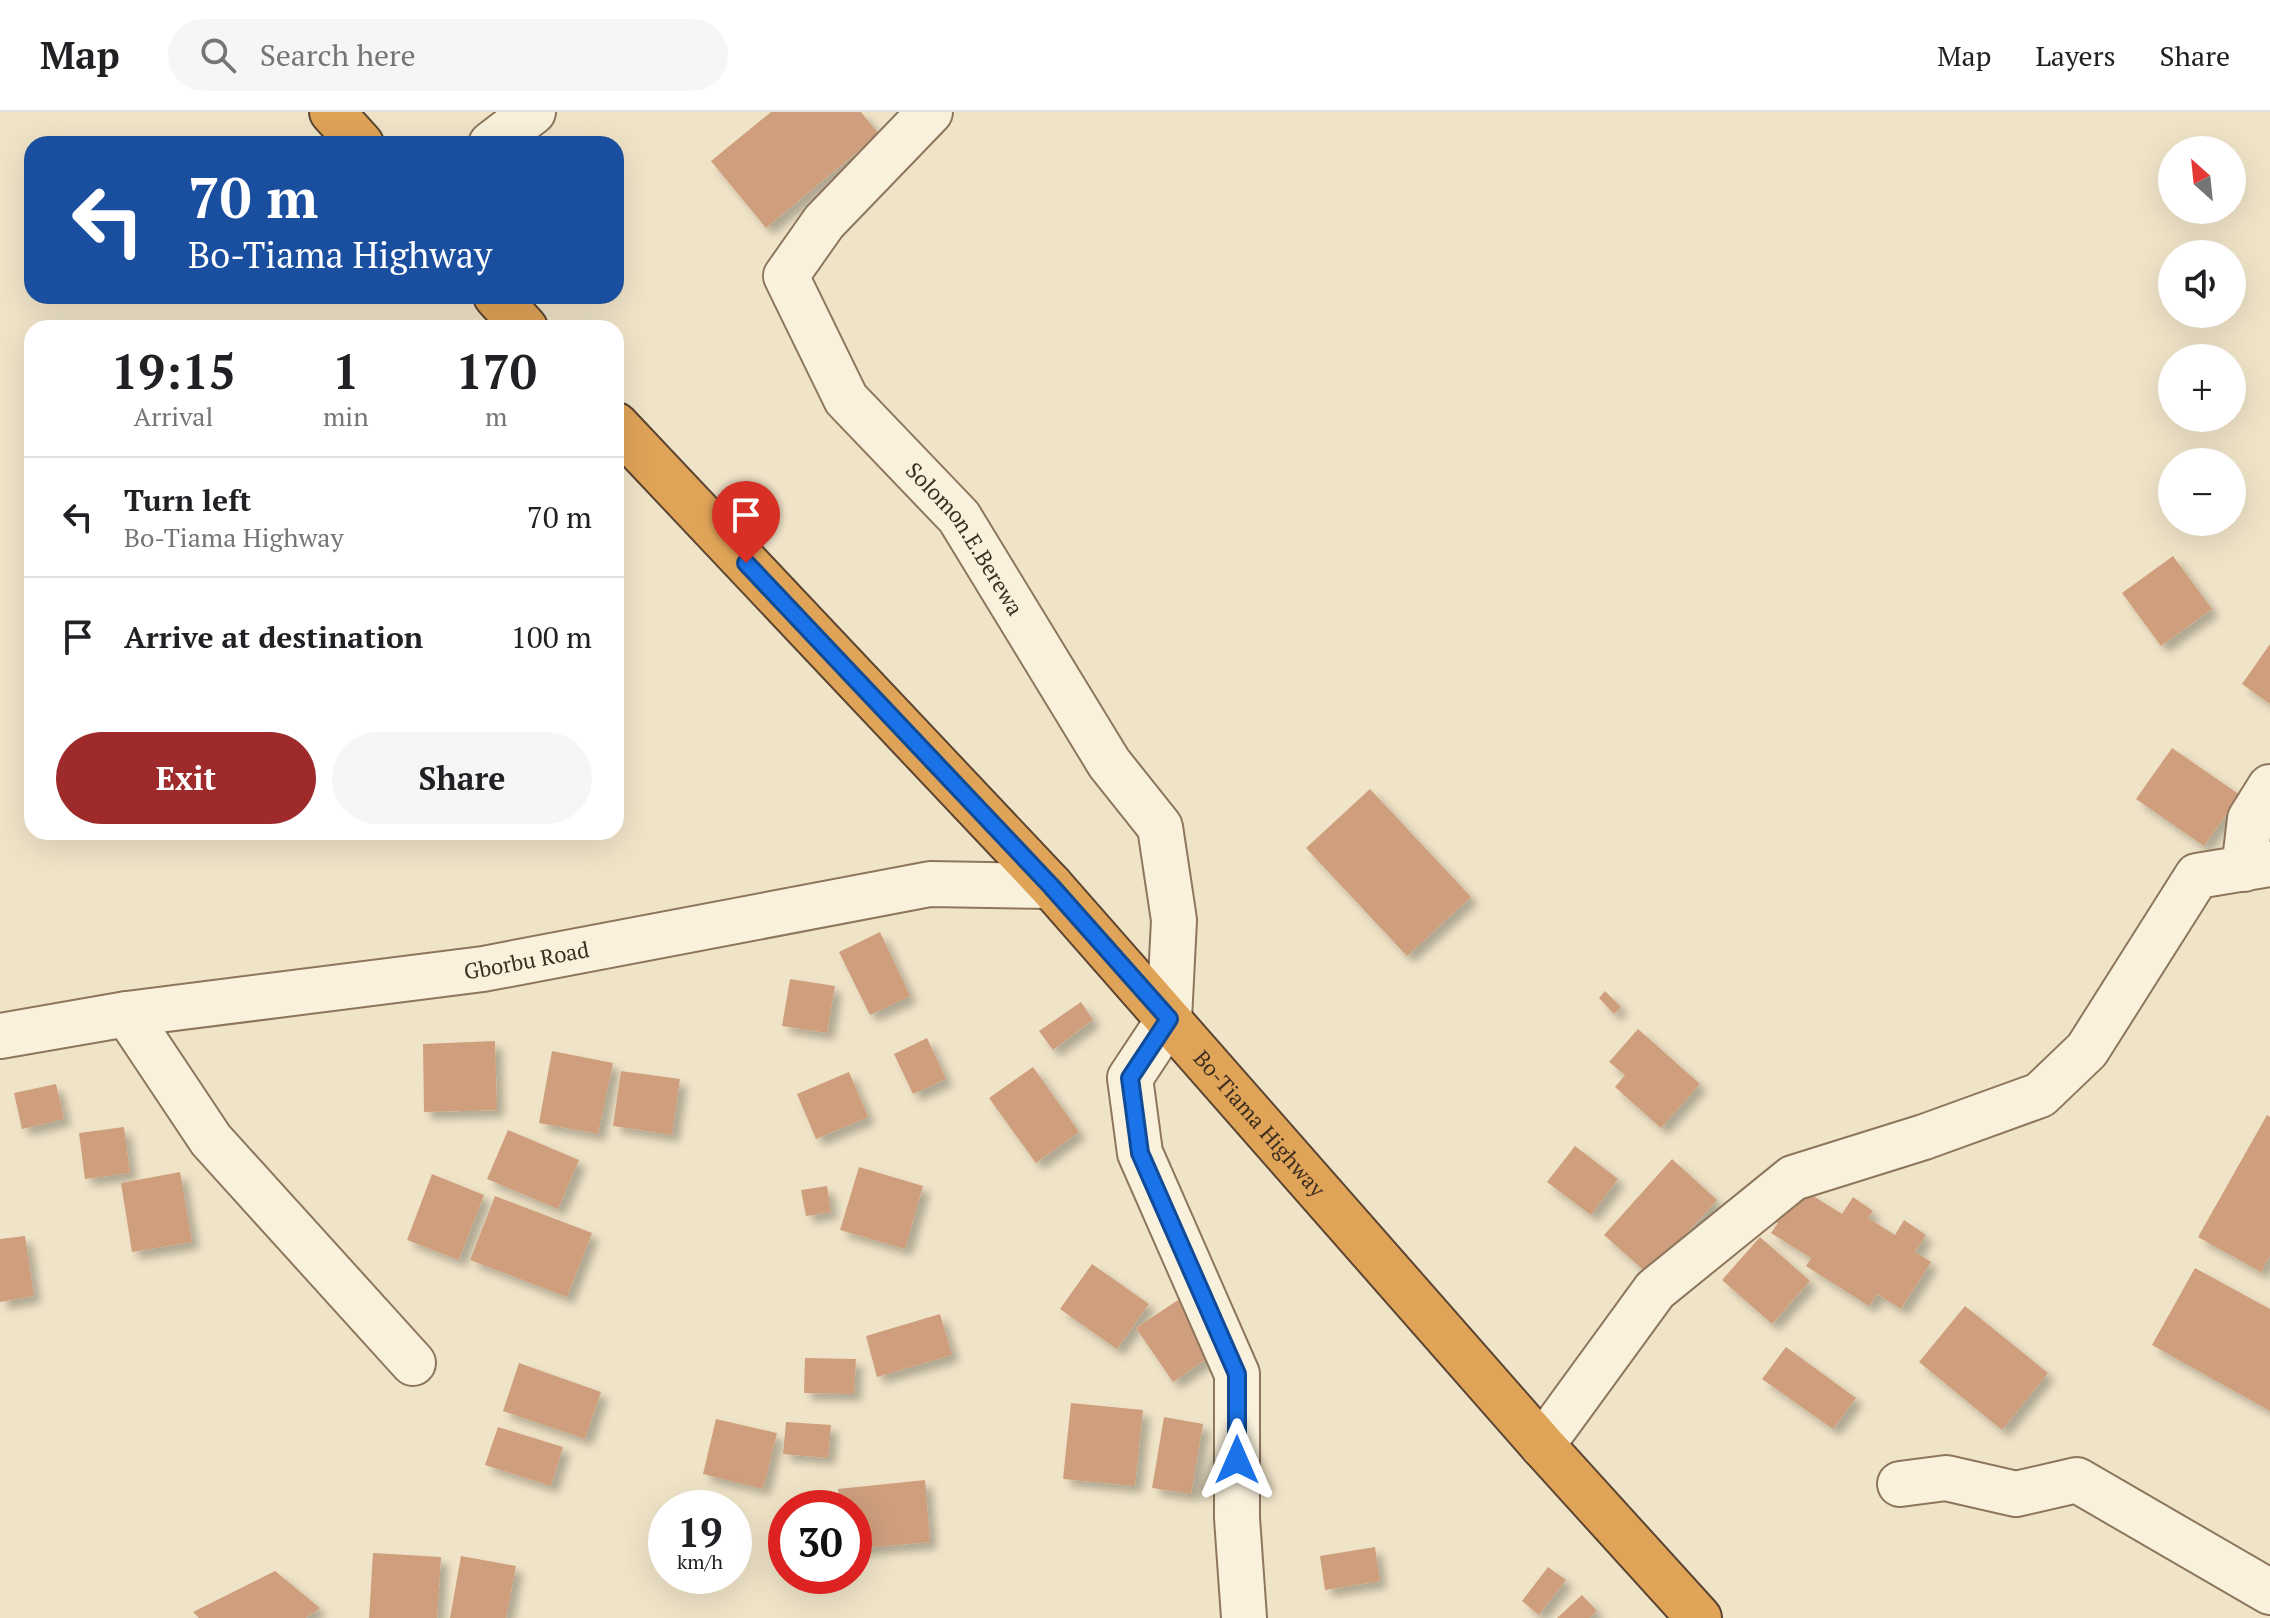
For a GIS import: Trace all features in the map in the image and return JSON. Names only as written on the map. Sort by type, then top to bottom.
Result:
[{"type":"highway","points":[[332,112],[354,136]]},
{"type":"highway","points":[[503,304],[518,320]]},
{"type":"highway","name":"Bo-Tiama Highway","points":[[624,433],[1051,886],[1542,1445],[1699,1618]]},
{"type":"street","points":[[502,136],[533,112]]},
{"type":"street","name":"Solomon.E.Berewa","points":[[930,112],[824,222],[786,276],[846,399],[959,517],[1109,763],[1160,827],[1174,920],[1169,1019]]},
{"type":"street","points":[[1542,1445],[1655,1290],[1793,1178],[1924,1137],[2040,1095],[2087,1050],[2197,876],[2257,866],[2250,819],[2270,787]]},
{"type":"street","name":"Gborbu Road","points":[[0,1036],[127,1014],[483,969],[930,884],[1051,886]]},
{"type":"street","points":[[127,1014],[211,1140],[413,1363]]},
{"type":"street","points":[[1169,1019],[1130,1078],[1140,1153],[1237,1374],[1237,1518],[1244,1618]]},
{"type":"street","points":[[1900,1484],[1946,1478],[2016,1494],[2077,1480],[2270,1592]]},
{"type":"building","points":[[771,112],[861,112],[879,134],[766,228],[711,161]]},
{"type":"building","points":[[2173,556],[2212,609],[2161,646],[2122,593]]},
{"type":"building","points":[[2270,644],[2270,704],[2242,684]]},
{"type":"building","points":[[2172,748],[2240,795],[2204,846],[2136,799]]},
{"type":"building","points":[[1370,789],[1471,897],[1407,956],[1306,848]]},
{"type":"building","points":[[880,932],[910,996],[870,1015],[839,952]]},
{"type":"building","points":[[790,979],[835,986],[827,1033],[782,1026]]},
{"type":"building","points":[[1605,991],[1621,1007],[1614,1014],[1599,998]]},
{"type":"building","points":[[1081,1002],[1093,1020],[1053,1050],[1039,1031]]},
{"type":"building","points":[[1638,1029],[1700,1084],[1661,1128],[1615,1087],[1625,1075],[1609,1062]]},
{"type":"building","points":[[927,1038],[946,1079],[913,1094],[894,1054]]},
{"type":"building","points":[[495,1041],[497,1110],[424,1112],[423,1044]]},
{"type":"building","points":[[552,1051],[613,1063],[598,1134],[539,1123]]},
{"type":"building","points":[[1033,1067],[1079,1132],[1036,1163],[989,1098]]},
{"type":"building","points":[[621,1071],[680,1079],[672,1135],[613,1126]]},
{"type":"building","points":[[849,1072],[868,1117],[816,1139],[797,1094]]},
{"type":"building","points":[[56,1084],[64,1119],[22,1129],[14,1093]]},
{"type":"building","points":[[2267,1115],[2270,1117],[2270,1256],[2261,1272],[2198,1237]]},
{"type":"building","points":[[124,1127],[130,1173],[85,1179],[79,1133]]},
{"type":"building","points":[[508,1130],[579,1160],[558,1209],[487,1179]]},
{"type":"building","points":[[1575,1146],[1618,1179],[1591,1215],[1547,1182]]},
{"type":"building","points":[[1672,1159],[1717,1200],[1649,1275],[1604,1235]]},
{"type":"building","points":[[859,1167],[923,1186],[905,1249],[840,1230]]},
{"type":"building","points":[[180,1172],[192,1242],[132,1252],[121,1183]]},
{"type":"building","points":[[432,1174],[484,1195],[459,1260],[407,1240]]},
{"type":"building","points":[[827,1186],[831,1212],[806,1216],[801,1190]]},
{"type":"building","points":[[1802,1189],[1842,1214],[1853,1197],[1873,1211],[1868,1218],[1895,1235],[1904,1220],[1926,1235],[1915,1252],[1931,1262],[1901,1309],[1877,1294],[1869,1306],[1806,1266],[1811,1258],[1771,1233],[1778,1223],[1769,1217]]},
{"type":"building","points":[[495,1196],[592,1233],[567,1297],[470,1260]]},
{"type":"building","points":[[25,1236],[34,1296],[0,1302],[0,1239]]},
{"type":"building","points":[[1760,1237],[1810,1281],[1772,1324],[1722,1280]]},
{"type":"building","points":[[1092,1264],[1149,1304],[1117,1349],[1060,1309]]},
{"type":"building","points":[[2195,1268],[2270,1309],[2270,1411],[2152,1345]]},
{"type":"building","points":[[1178,1300],[1215,1353],[1173,1382],[1136,1328]]},
{"type":"building","points":[[1965,1306],[2048,1373],[2002,1430],[1919,1362]]},
{"type":"building","points":[[940,1314],[952,1355],[877,1377],[866,1336]]},
{"type":"building","points":[[1786,1347],[1856,1398],[1833,1429],[1762,1379]]},
{"type":"building","points":[[805,1358],[856,1359],[854,1394],[804,1393]]},
{"type":"building","points":[[519,1363],[601,1392],[585,1439],[503,1411]]},
{"type":"building","points":[[1071,1403],[1143,1410],[1135,1486],[1063,1479]]},
{"type":"building","points":[[1164,1417],[1203,1424],[1191,1494],[1152,1488]]},
{"type":"building","points":[[716,1419],[777,1433],[763,1489],[703,1474]]},
{"type":"building","points":[[786,1422],[831,1425],[828,1458],[783,1454]]},
{"type":"building","points":[[498,1427],[563,1447],[551,1486],[485,1465]]},
{"type":"building","points":[[925,1480],[930,1542],[872,1547],[872,1490],[838,1489]]},
{"type":"building","points":[[1375,1547],[1380,1581],[1325,1590],[1320,1556]]},
{"type":"building","points":[[373,1553],[441,1557],[437,1618],[369,1618]]},
{"type":"building","points":[[461,1556],[516,1566],[506,1618],[450,1618]]},
{"type":"building","points":[[1548,1567],[1566,1580],[1539,1615],[1522,1601]]},
{"type":"building","points":[[275,1571],[320,1608],[306,1618],[199,1618],[193,1612]]},
{"type":"building","points":[[1582,1595],[1597,1611],[1590,1618],[1557,1618]]},
{"type":"route","points":[[746,563],[1051,886],[1169,1019],[1130,1078],[1140,1153],[1237,1374],[1237,1460]]}]
